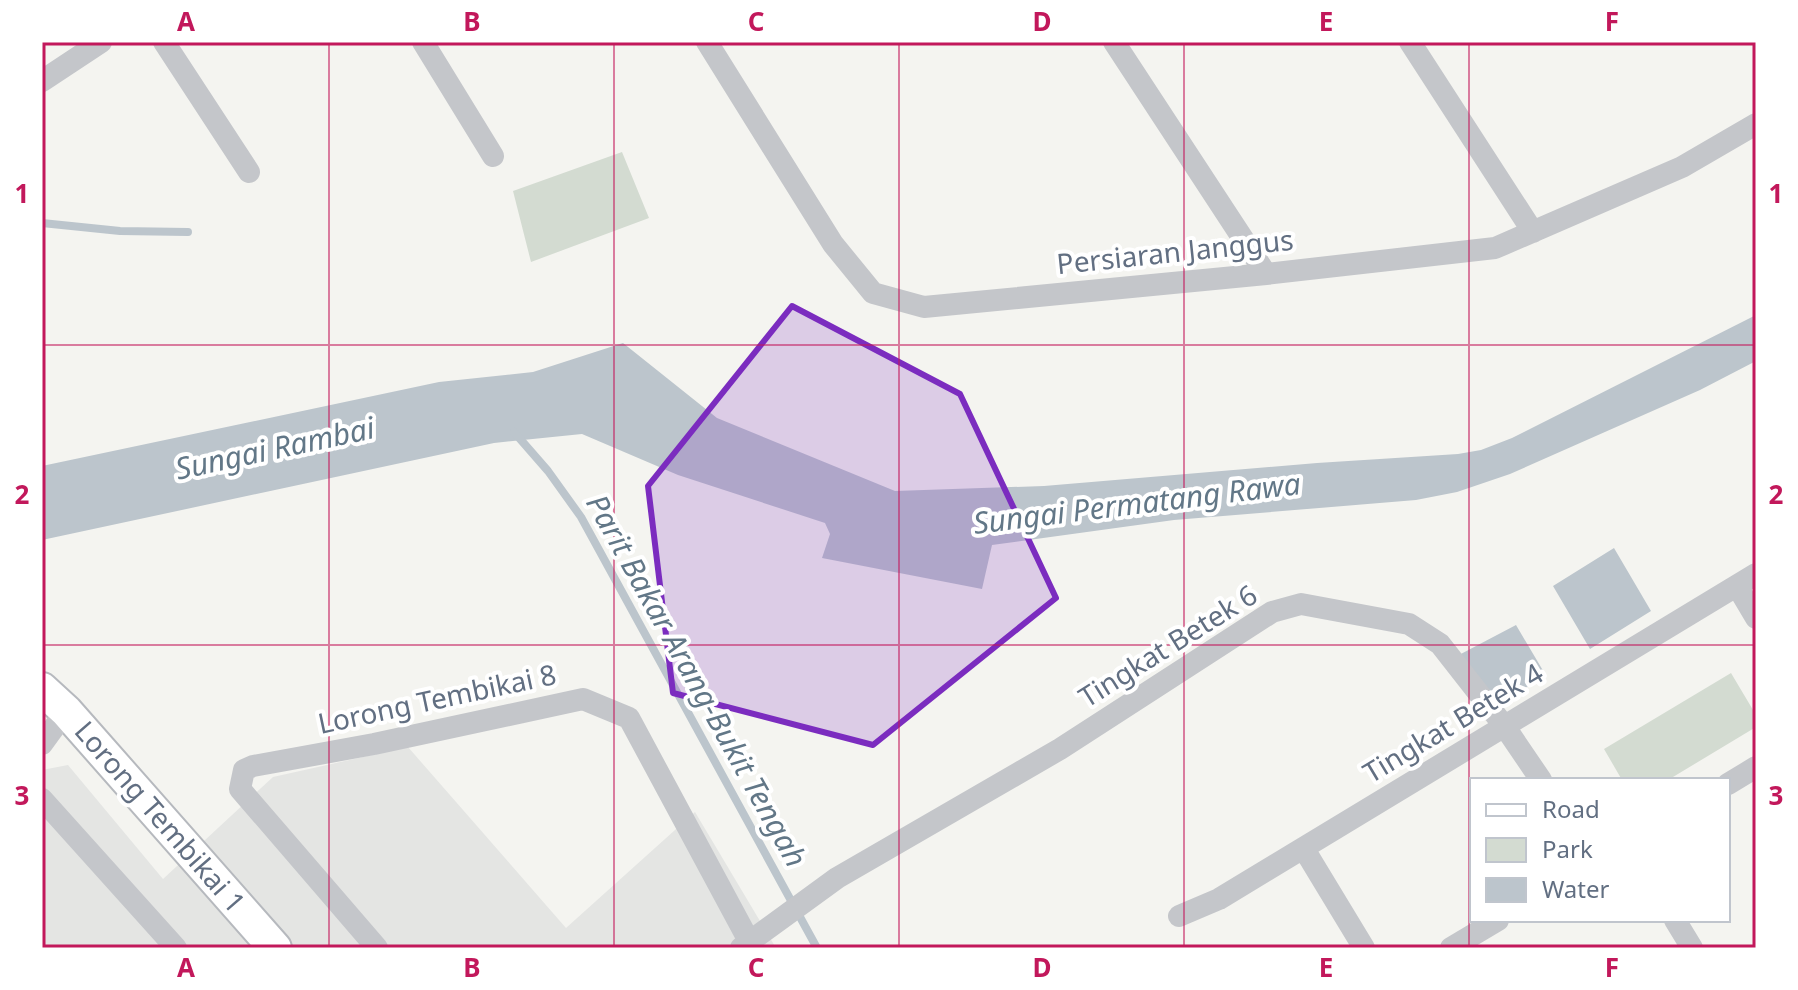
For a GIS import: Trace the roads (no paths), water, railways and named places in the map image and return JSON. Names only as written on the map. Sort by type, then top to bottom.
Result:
[{"type":"street","points":[[42,81],[101,42]]},
{"type":"street","points":[[164,42],[249,172]]},
{"type":"street","points":[[423,42],[493,156]]},
{"type":"street","name":"Persiaran Janggus","points":[[707,42],[833,244],[873,293],[924,307],[1495,248],[1682,167],[1756,124]]},
{"type":"street","points":[[1114,42],[1266,274]]},
{"type":"street","points":[[1410,42],[1533,232]]},
{"type":"street","points":[[1746,580],[1756,618]]},
{"type":"street","name":"Tingkat Betek 4","points":[[1179,916],[1219,899],[1304,849],[1746,580]]},
{"type":"street","name":"Tingkat Betek 6","points":[[745,945],[837,878],[1060,749],[1272,612],[1301,604],[1409,624],[1440,644],[1505,727],[1540,778]]},
{"type":"street","name":"Lorong Tembikai 1","points":[[42,689],[66,711],[275,948]]},
{"type":"street","name":"Lorong Tembikai 8","points":[[377,948],[240,789],[244,770],[583,699],[629,718],[745,945]]},
{"type":"street","points":[[42,744],[66,711]]},
{"type":"street","points":[[1730,783],[1756,767]]},
{"type":"street","points":[[43,802],[176,948]]},
{"type":"street","points":[[1304,849],[1364,948]]},
{"type":"street","points":[[1451,948],[1495,922]]},
{"type":"street","points":[[1676,922],[1692,948]]},
{"type":"water","points":[[1756,315],[1756,361],[1700,390],[1510,474],[1457,492],[1416,500],[1174,520],[992,545],[982,589],[822,558],[830,534],[825,523],[678,475],[582,434],[494,443],[42,540],[42,466],[439,382],[533,372],[623,343],[717,418],[895,491],[1044,486],[1481,450],[1512,438]]},
{"type":"water","points":[[1614,548],[1651,611],[1590,649],[1553,586]]},
{"type":"water","points":[[1516,625],[1545,674],[1507,701],[1483,697],[1457,656]]},
{"type":"waterway","points":[[42,223],[120,231],[188,232]]},
{"type":"waterway","name":"Parit Bakar Arang-Bukit Tengah","points":[[514,432],[548,471],[581,517],[817,948]]},
{"type":"water label","name":"Sungai Rambai","points":[[275,449]]},
{"type":"water label","name":"Sungai Permatang Rawa","points":[[1137,504]]}]
